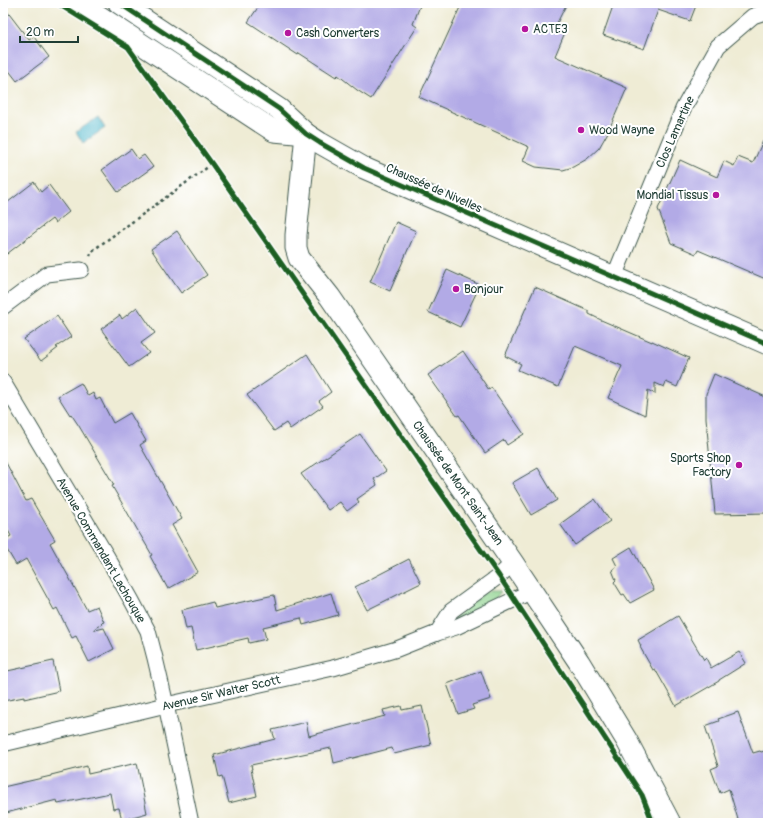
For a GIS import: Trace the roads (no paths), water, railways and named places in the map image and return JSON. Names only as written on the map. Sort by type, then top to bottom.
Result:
[{"type":"main road","name":"Chaussée de Nivelles","points":[[79,3],[274,131],[306,134]]},
{"type":"main road","name":"Chaussée de Nivelles","points":[[119,3],[279,109],[306,134],[320,144],[364,168],[768,344]]},
{"type":"main road","name":"Chaussée de Mont Saint-Jean","points":[[306,134],[296,235],[296,248],[299,258],[330,297],[532,591],[627,741],[670,823]]},
{"type":"street","name":"Clos Lamartine","points":[[614,277],[683,109],[718,46],[753,16],[768,11]]},
{"type":"street","points":[[3,307],[47,274],[81,270]]},
{"type":"street","name":"Avenue Commandant Lachouque","points":[[3,382],[106,555],[148,631],[166,705],[191,823]]},
{"type":"street","points":[[437,633],[451,611],[499,576],[513,563]]},
{"type":"street","name":"Avenue Sir Walter Scott","points":[[3,744],[166,705],[333,668],[396,649],[456,627],[532,591]]},
{"type":"water","points":[[98,117],[105,128],[83,143],[76,132]]},
{"type":"place","name":"ACTE3","points":[[525,29]]},
{"type":"place","name":"Cash Converters","points":[[288,33]]},
{"type":"place","name":"Wood Wayne","points":[[581,130]]},
{"type":"place","name":"Mondial Tissus","points":[[716,195]]},
{"type":"place","name":"Bonjour","points":[[456,289]]},
{"type":"place","name":"Sports Shop Factory","points":[[739,465]]}]
